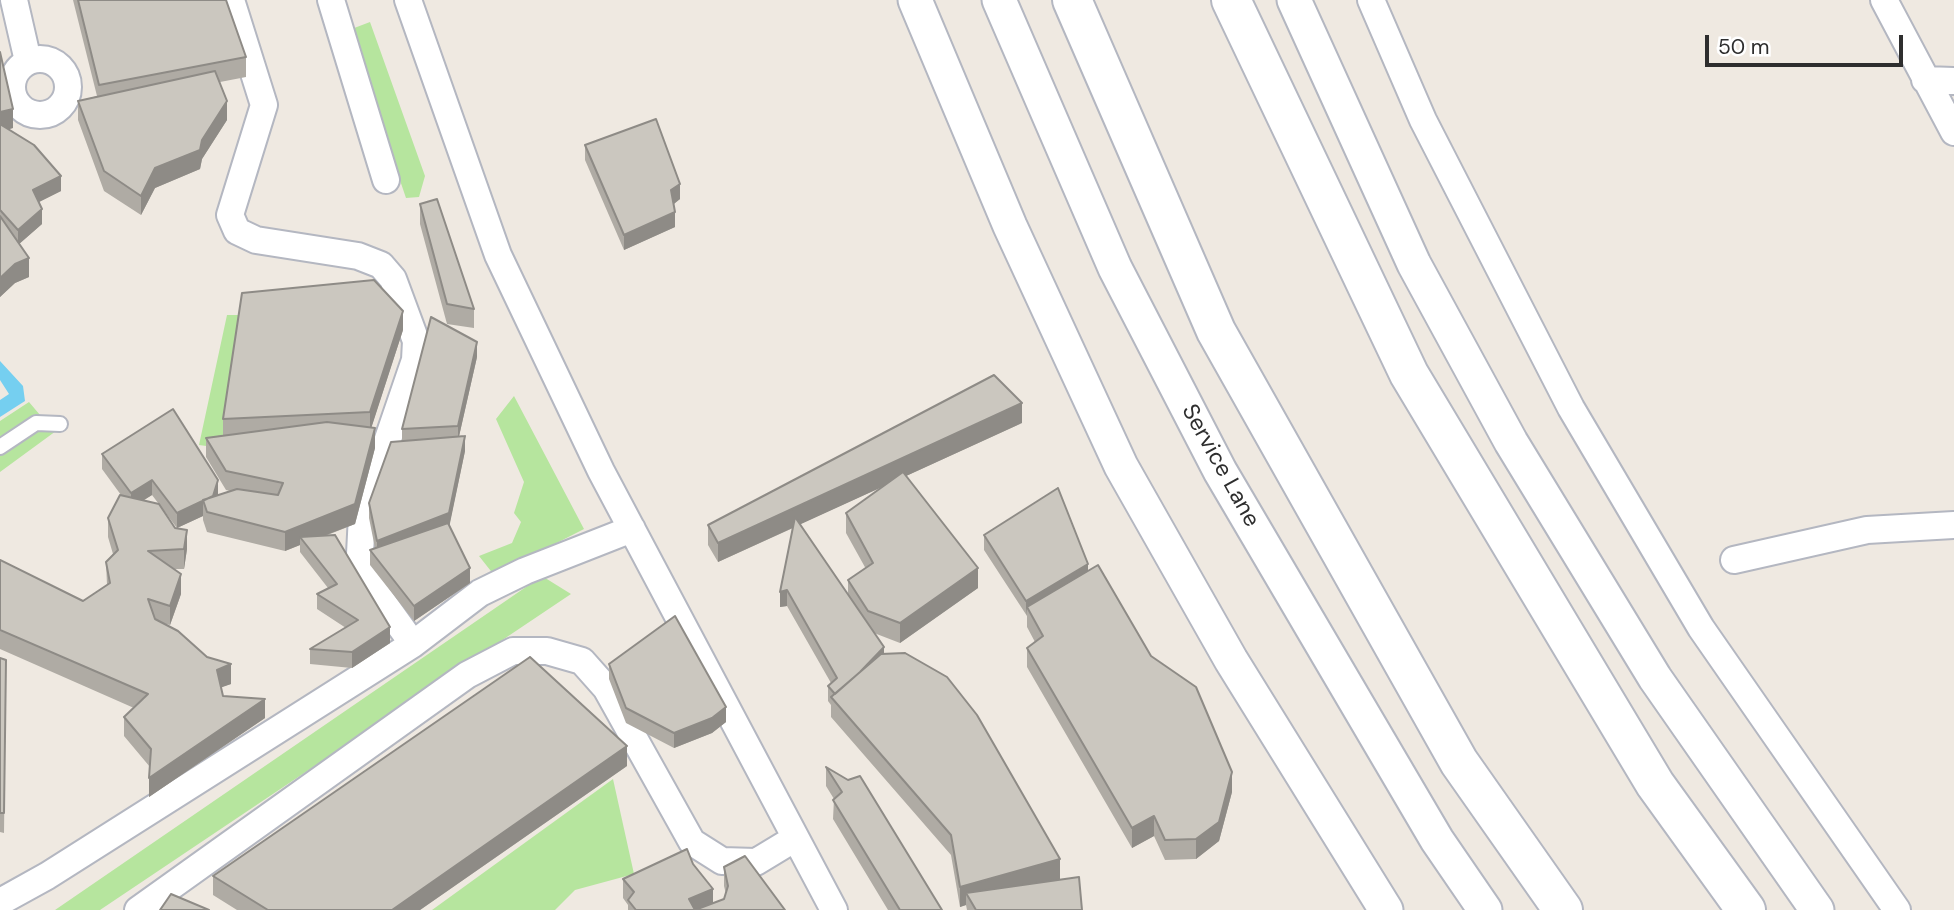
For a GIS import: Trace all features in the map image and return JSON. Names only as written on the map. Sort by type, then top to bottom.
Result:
[{"type":"main road","points":[[1072,0],[1216,331],[1459,762],[1563,910]]},
{"type":"main road","points":[[1231,0],[1409,374],[1655,784],[1746,910]]},
{"type":"street","points":[[14,0],[28,61]]},
{"type":"street","points":[[231,0],[264,105],[230,215],[237,232],[256,240],[358,256],[381,265],[393,279],[416,341],[415,360],[362,515],[360,554],[368,580],[414,644]]},
{"type":"street","points":[[331,0],[386,180]]},
{"type":"street","points":[[408,0],[498,255],[632,529],[834,910]]},
{"type":"street","points":[[915,0],[1010,226],[1121,466],[1231,660],[1386,910]]},
{"type":"street","name":"Service Lane","points":[[999,0],[1115,268],[1220,471],[1437,840],[1485,910]]},
{"type":"street","points":[[1294,0],[1414,264],[1511,442],[1656,678],[1817,910]]},
{"type":"street","points":[[1371,0],[1423,120],[1571,408],[1701,628],[1897,910]]},
{"type":"street","points":[[1884,0],[1954,132]]},
{"type":"street","points":[[1925,80],[1954,81]]},
{"type":"street","points":[[1734,560],[1867,530],[1954,525]]},
{"type":"street","points":[[0,902],[47,876],[414,644],[480,593],[525,571],[632,529]]},
{"type":"street","points":[[138,910],[467,675],[513,651],[547,651],[582,661],[607,688],[692,842],[722,861],[756,862],[794,839]]},
{"type":"lane","points":[[0,447],[36,423],[60,425]]},
{"type":"green space","points":[[370,22],[425,176],[419,197],[406,198],[349,30]]},
{"type":"green space","points":[[227,315],[240,315],[221,448],[199,445]]},
{"type":"green space","points":[[514,396],[584,529],[494,575],[479,556],[512,543],[521,522],[514,513],[524,482],[496,419]]},
{"type":"green space","points":[[29,402],[40,415],[0,441],[0,421]]},
{"type":"green space","points":[[43,426],[56,431],[0,472],[0,455]]},
{"type":"green space","points":[[542,576],[571,594],[100,910],[55,910]]},
{"type":"green space","points":[[613,779],[634,874],[575,890],[555,910],[432,910]]},
{"type":"water","points":[[0,361],[23,386],[25,401],[0,417],[0,400],[9,394],[0,380]]},
{"type":"building","points":[[78,0],[226,0],[246,57],[99,85]]},
{"type":"building","points":[[0,52],[13,109],[0,112]]},
{"type":"building","points":[[215,71],[227,101],[202,140],[200,150],[155,168],[141,196],[104,171],[78,101]]},
{"type":"building","points":[[656,119],[680,184],[671,190],[675,212],[624,235],[585,145]]},
{"type":"building","points":[[0,124],[34,145],[61,176],[33,190],[42,209],[18,230],[0,210]]},
{"type":"building","points":[[437,199],[474,309],[447,304],[420,204]]},
{"type":"building","points":[[0,216],[29,258],[15,264],[0,278]]},
{"type":"building","points":[[374,280],[403,311],[370,412],[223,419],[242,293]]},
{"type":"building","points":[[431,317],[477,342],[458,426],[402,429]]},
{"type":"building","points":[[994,375],[1022,403],[718,543],[708,525]]},
{"type":"building","points":[[173,409],[218,480],[213,496],[177,513],[152,480],[131,493],[102,454]]},
{"type":"building","points":[[327,422],[375,428],[355,504],[285,532],[207,512],[203,500],[237,489],[278,495],[283,483],[226,471],[206,438]]},
{"type":"building","points":[[465,436],[449,513],[377,541],[369,503],[391,442]]},
{"type":"building","points":[[903,472],[978,568],[900,623],[868,611],[848,580],[873,563],[846,513]]},
{"type":"building","points":[[1058,488],[1088,564],[1026,601],[984,535]]},
{"type":"building","points":[[120,495],[159,504],[175,528],[187,530],[184,549],[148,551],[181,574],[170,606],[148,599],[155,619],[178,631],[207,657],[231,664],[217,670],[223,696],[265,699],[149,778],[151,749],[124,717],[148,694],[0,630],[0,560],[83,601],[110,583],[106,562],[118,550],[108,518]]},
{"type":"building","points":[[795,517],[884,647],[835,694],[828,686],[837,678],[787,590],[780,592]]},
{"type":"building","points":[[448,523],[470,568],[414,606],[370,550]]},
{"type":"building","points":[[335,535],[390,627],[352,652],[310,649],[358,620],[317,594],[337,584],[300,537]]},
{"type":"building","points":[[1098,565],[1151,656],[1196,687],[1232,772],[1219,822],[1196,839],[1165,840],[1154,816],[1132,828],[1027,648],[1043,636],[1027,607]]},
{"type":"building","points":[[675,616],[726,707],[712,718],[674,733],[626,708],[609,664]]},
{"type":"building","points":[[905,653],[947,677],[977,715],[1060,859],[960,887],[951,835],[831,697],[881,654]]},
{"type":"building","points":[[530,657],[627,746],[392,910],[268,910],[213,876]]},
{"type":"building","points":[[0,658],[6,660],[4,813],[0,813]]},
{"type":"building","points":[[826,767],[848,780],[860,776],[942,910],[900,910],[833,800],[842,792]]},
{"type":"building","points":[[687,849],[693,864],[713,889],[689,899],[695,910],[636,910],[628,900],[634,892],[623,879]]},
{"type":"building","points":[[745,856],[785,910],[695,910],[724,899],[728,886],[724,867]]},
{"type":"building","points":[[1079,877],[1082,910],[976,910],[966,893]]},
{"type":"building","points":[[171,894],[209,910],[160,910]]}]
